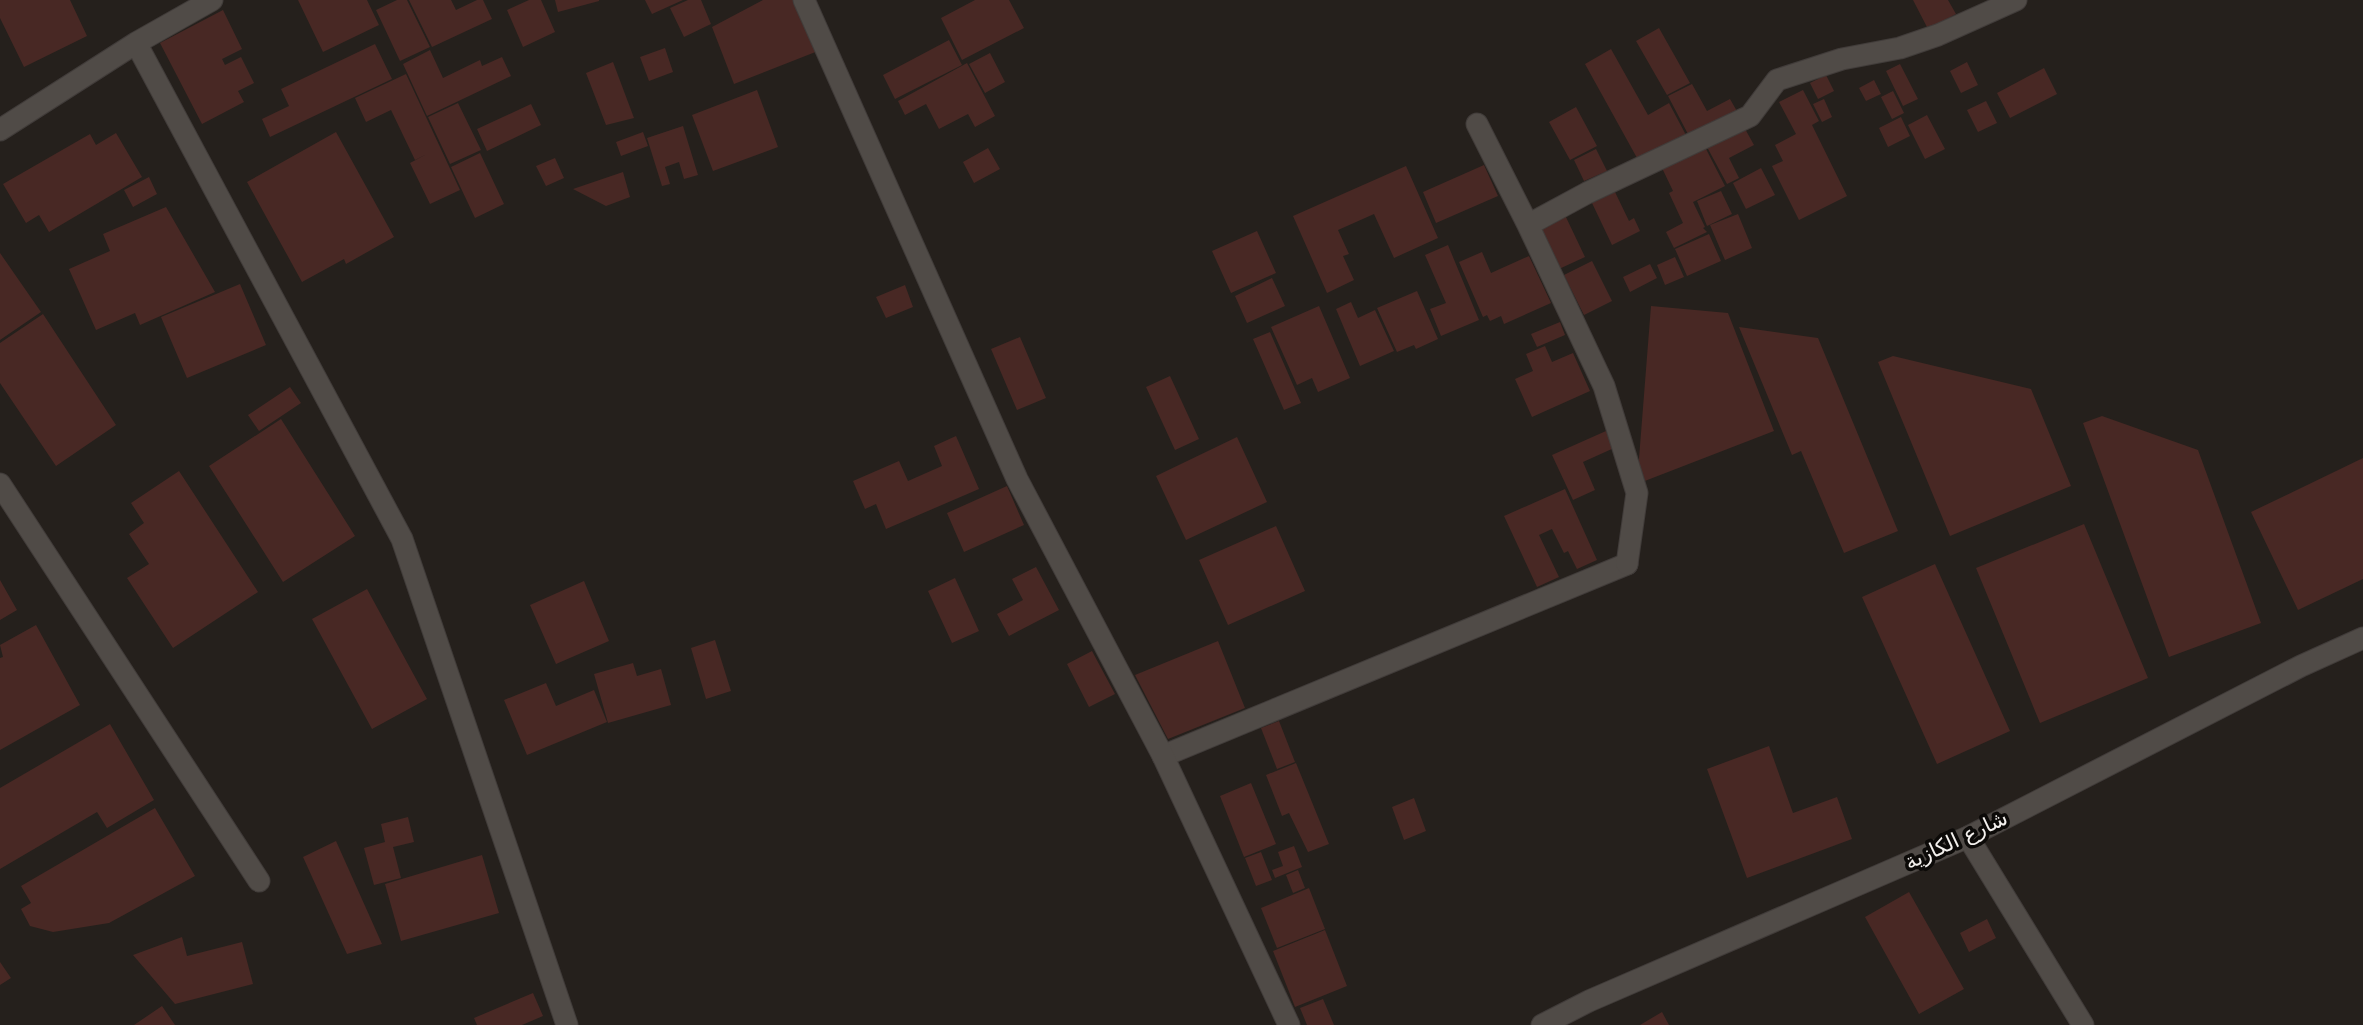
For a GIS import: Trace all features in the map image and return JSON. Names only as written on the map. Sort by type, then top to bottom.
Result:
[{"type":"street","points":[[0,130],[136,43],[212,0]]},
{"type":"street","points":[[804,0],[1017,479],[1163,756],[1289,1025]]},
{"type":"street","points":[[1528,225],[1587,193],[1750,116],[1777,79],[1842,59],[1900,48],[1938,35],[2016,0]]},
{"type":"street","points":[[136,43],[402,539],[567,1025]]},
{"type":"street","points":[[1163,756],[1627,564],[1637,493],[1604,386],[1477,124]]},
{"type":"street","points":[[0,484],[259,881]]},
{"type":"street","name":"شارع الكازية","points":[[1542,1025],[1601,995],[1968,837],[2301,666],[2363,638]]},
{"type":"street","points":[[1968,837],[2083,1025]]},
{"type":"building","points":[[0,0],[70,0],[87,36],[24,67],[0,18]]},
{"type":"building","points":[[298,0],[367,0],[379,25],[323,52]]},
{"type":"building","points":[[397,0],[407,0],[430,47],[400,61],[376,10]]},
{"type":"building","points":[[409,0],[451,0],[456,10],[483,0],[492,19],[432,47]]},
{"type":"building","points":[[529,0],[541,0],[555,32],[523,47],[507,10]]},
{"type":"building","points":[[555,0],[599,0],[599,1],[558,12]]},
{"type":"building","points":[[645,0],[683,0],[652,14]]},
{"type":"building","points":[[688,0],[701,0],[711,24],[684,37],[670,8]]},
{"type":"building","points":[[763,0],[796,0],[818,51],[734,84],[712,27]]},
{"type":"building","points":[[975,0],[1009,0],[1024,28],[962,60],[941,18]]},
{"type":"building","points":[[1913,0],[1948,0],[1956,14],[1928,29]]},
{"type":"building","points":[[223,10],[242,49],[222,59],[225,65],[241,57],[254,83],[238,91],[244,102],[202,124],[160,43]]},
{"type":"building","points":[[1659,28],[1690,83],[1667,95],[1636,41]]},
{"type":"building","points":[[949,40],[962,65],[895,99],[883,75]]},
{"type":"building","points":[[375,44],[392,79],[270,137],[262,119],[289,106],[281,89]]},
{"type":"building","points":[[665,48],[673,72],[649,81],[640,57]]},
{"type":"building","points":[[1611,49],[1648,115],[1669,103],[1687,137],[1637,158],[1585,64]]},
{"type":"building","points":[[430,50],[443,78],[480,60],[482,66],[502,57],[511,76],[427,116],[403,64]]},
{"type":"building","points":[[990,53],[1005,82],[985,93],[969,64]]},
{"type":"building","points":[[613,62],[634,118],[606,125],[586,73]]},
{"type":"building","points":[[1967,62],[1978,85],[1961,93],[1950,71]]},
{"type":"building","points":[[967,63],[995,116],[975,127],[968,114],[939,129],[926,104],[905,115],[898,101]]},
{"type":"building","points":[[1900,64],[1918,99],[1903,106],[1886,71]]},
{"type":"building","points":[[2044,68],[2057,94],[2010,118],[1997,93]]},
{"type":"building","points":[[406,74],[460,190],[430,204],[410,163],[427,154],[415,160],[391,110],[366,122],[355,98]]},
{"type":"building","points":[[1826,75],[1834,91],[1818,99],[1810,83]]},
{"type":"building","points":[[1874,80],[1881,94],[1866,101],[1859,88]]},
{"type":"building","points":[[1692,84],[1707,111],[1730,99],[1738,113],[1689,136],[1668,96]]},
{"type":"building","points":[[757,90],[778,147],[713,171],[692,115]]},
{"type":"building","points":[[1803,90],[1819,121],[1812,125],[1847,196],[1799,220],[1772,166],[1783,161],[1775,145],[1796,134],[1779,102]]},
{"type":"building","points":[[1893,91],[1904,113],[1892,119],[1881,97]]},
{"type":"building","points":[[1824,99],[1832,117],[1822,122],[1813,104]]},
{"type":"building","points":[[1986,101],[1997,123],[1978,132],[1967,110]]},
{"type":"building","points":[[458,103],[481,150],[450,164],[428,117]]},
{"type":"building","points":[[531,104],[541,125],[487,151],[477,129]]},
{"type":"building","points":[[1576,107],[1597,146],[1570,160],[1549,122]]},
{"type":"building","points":[[1927,115],[1945,149],[1925,159],[1908,125]]},
{"type":"building","points":[[1901,117],[1910,136],[1888,147],[1879,128]]},
{"type":"building","points":[[683,126],[698,175],[684,179],[679,162],[665,167],[670,184],[662,186],[647,138]]},
{"type":"building","points":[[1744,127],[1754,145],[1729,158],[1739,178],[1727,184],[1707,147]]},
{"type":"building","points":[[336,132],[394,237],[346,264],[344,259],[302,282],[247,182]]},
{"type":"building","points":[[643,132],[648,146],[621,156],[616,142]]},
{"type":"building","points":[[116,133],[142,177],[49,232],[39,215],[26,223],[3,184],[90,134],[96,145]]},
{"type":"building","points":[[1705,147],[1725,186],[1693,202],[1707,232],[1674,248],[1666,232],[1683,223],[1669,193],[1673,191],[1662,168]]},
{"type":"building","points":[[988,148],[1000,169],[974,183],[963,162]]},
{"type":"building","points":[[1596,149],[1607,171],[1584,181],[1574,160]]},
{"type":"building","points":[[480,153],[504,204],[475,218],[451,167]]},
{"type":"building","points":[[555,158],[564,178],[546,186],[536,166]]},
{"type":"building","points":[[1484,165],[1498,196],[1436,223],[1423,192]]},
{"type":"building","points":[[1406,166],[1438,238],[1394,258],[1374,214],[1338,230],[1349,254],[1343,256],[1354,280],[1327,293],[1293,216]]},
{"type":"building","points":[[1761,168],[1775,195],[1746,209],[1733,183]]},
{"type":"building","points":[[623,172],[630,197],[606,206],[573,189]]},
{"type":"building","points":[[149,177],[157,194],[133,207],[124,190]]},
{"type":"building","points":[[1721,191],[1732,214],[1707,226],[1697,201]]},
{"type":"building","points":[[1615,192],[1629,221],[1634,218],[1640,231],[1612,245],[1592,203]]},
{"type":"building","points":[[166,207],[215,292],[140,325],[135,313],[96,330],[69,269],[110,251],[103,234]]},
{"type":"building","points":[[1564,213],[1585,257],[1559,269],[1538,226]]},
{"type":"building","points":[[1738,214],[1752,248],[1725,260],[1710,225]]},
{"type":"building","points":[[1257,231],[1276,273],[1231,293],[1212,251]]},
{"type":"building","points":[[1709,234],[1721,261],[1687,276],[1675,249]]},
{"type":"building","points":[[1448,245],[1479,320],[1441,336],[1430,309],[1446,303],[1425,255]]},
{"type":"building","points":[[1482,252],[1491,273],[1529,256],[1551,303],[1504,324],[1501,316],[1490,321],[1487,315],[1483,317],[1459,262]]},
{"type":"building","points":[[0,253],[41,312],[0,340]]},
{"type":"building","points":[[1675,257],[1684,277],[1665,285],[1657,265]]},
{"type":"building","points":[[1592,261],[1612,301],[1584,315],[1564,275]]},
{"type":"building","points":[[1650,264],[1657,278],[1630,292],[1623,277]]},
{"type":"building","points":[[1272,278],[1285,306],[1247,323],[1235,296]]},
{"type":"building","points":[[240,284],[266,345],[187,378],[161,317]]},
{"type":"building","points":[[905,285],[913,307],[886,318],[876,297]]},
{"type":"building","points":[[1417,291],[1438,339],[1416,349],[1414,345],[1397,352],[1377,308]]},
{"type":"building","points":[[1351,302],[1358,318],[1375,310],[1394,351],[1360,366],[1336,309]]},
{"type":"building","points":[[1319,306],[1350,378],[1318,392],[1312,378],[1297,385],[1271,327]]},
{"type":"building","points":[[1651,306],[1728,313],[1774,431],[1637,484]]},
{"type":"building","points":[[43,314],[116,425],[56,466],[0,383],[0,343]]},
{"type":"building","points":[[1560,322],[1565,335],[1537,347],[1531,334]]},
{"type":"building","points":[[1739,327],[1818,338],[1898,531],[1844,553],[1801,451],[1792,455]]},
{"type":"building","points":[[1270,332],[1301,403],[1284,410],[1253,339]]},
{"type":"building","points":[[1020,337],[1046,398],[1017,410],[991,349]]},
{"type":"building","points":[[1545,346],[1552,362],[1573,353],[1590,391],[1532,417],[1515,379],[1533,371],[1526,354]]},
{"type":"building","points":[[1893,356],[2031,389],[2071,486],[1950,536],[1878,362]]},
{"type":"building","points":[[1170,376],[1199,439],[1175,450],[1146,387]]},
{"type":"building","points":[[290,387],[301,403],[259,431],[248,415]]},
{"type":"building","points":[[2102,416],[2198,450],[2261,623],[2169,657],[2083,423]]},
{"type":"building","points":[[281,419],[355,536],[283,582],[209,466]]},
{"type":"building","points":[[1606,431],[1614,448],[1583,462],[1595,490],[1573,500],[1552,455]]},
{"type":"building","points":[[956,436],[979,489],[886,529],[876,504],[865,509],[853,481],[899,461],[908,481],[942,466],[934,446]]},
{"type":"building","points":[[1237,437],[1267,502],[1186,540],[1156,476]]},
{"type":"building","points":[[2363,458],[2363,579],[2298,610],[2251,512]]},
{"type":"building","points":[[179,471],[258,592],[173,648],[127,578],[149,564],[129,534],[144,523],[131,503]]},
{"type":"building","points":[[1007,486],[1024,525],[964,552],[947,513]]},
{"type":"building","points":[[1565,489],[1597,560],[1577,569],[1568,551],[1564,553],[1552,529],[1539,535],[1559,577],[1537,587],[1504,516]]},
{"type":"building","points":[[2084,524],[2148,678],[2040,723],[1976,568]]},
{"type":"building","points":[[1276,526],[1305,591],[1228,625],[1199,560]]},
{"type":"building","points":[[1935,564],[2010,731],[1937,764],[1862,597]]},
{"type":"building","points":[[1036,567],[1059,610],[1009,636],[997,614],[1023,600],[1012,579]]},
{"type":"building","points":[[955,578],[979,631],[952,643],[928,591]]},
{"type":"building","points":[[0,580],[17,610],[0,620]]},
{"type":"building","points":[[584,581],[609,641],[556,664],[530,605]]},
{"type":"building","points":[[367,589],[427,699],[372,729],[312,619]]},
{"type":"building","points":[[36,625],[80,705],[0,750],[0,658],[3,657],[0,645]]},
{"type":"building","points":[[715,640],[731,691],[706,699],[691,648]]},
{"type":"building","points":[[1218,641],[1245,708],[1168,739],[1135,675]]},
{"type":"building","points":[[1092,651],[1115,694],[1089,707],[1067,664]]},
{"type":"building","points":[[633,663],[637,676],[661,669],[671,705],[608,723],[594,674]]},
{"type":"building","points":[[546,683],[556,706],[594,690],[607,722],[527,755],[504,700]]},
{"type":"building","points":[[1279,721],[1295,762],[1277,769],[1261,728]]},
{"type":"building","points":[[110,724],[154,800],[107,828],[97,812],[0,869],[0,788]]},
{"type":"building","points":[[1769,746],[1793,813],[1837,797],[1852,839],[1747,878],[1707,769]]},
{"type":"building","points":[[1296,763],[1329,844],[1308,852],[1289,813],[1282,816],[1266,775]]},
{"type":"building","points":[[1251,783],[1276,844],[1244,857],[1220,796]]},
{"type":"building","points":[[1414,798],[1426,831],[1404,840],[1392,807]]},
{"type":"building","points":[[155,808],[195,876],[109,923],[53,932],[30,926],[21,909],[31,903],[21,886]]},
{"type":"building","points":[[408,817],[414,842],[393,847],[401,878],[374,885],[364,848],[385,842],[381,824]]},
{"type":"building","points":[[336,841],[382,944],[347,954],[303,857]]},
{"type":"building","points":[[1294,846],[1302,867],[1275,878],[1272,870],[1283,866],[1278,852]]},
{"type":"building","points":[[1261,852],[1272,880],[1256,886],[1245,858]]},
{"type":"building","points":[[482,855],[499,913],[401,941],[385,884]]},
{"type":"building","points":[[1298,870],[1305,888],[1293,893],[1286,875]]},
{"type":"building","points":[[1309,888],[1325,929],[1277,948],[1261,908]]},
{"type":"building","points":[[1909,892],[1964,989],[1919,1014],[1865,917]]},
{"type":"building","points":[[1987,919],[1996,938],[1969,952],[1960,933]]},
{"type":"building","points":[[1325,930],[1347,986],[1295,1007],[1273,951]]},
{"type":"building","points":[[182,937],[187,956],[242,942],[253,984],[175,1004],[133,955]]},
{"type":"building","points":[[0,962],[11,978],[0,985]]},
{"type":"building","points":[[533,993],[543,1016],[522,1025],[477,1025],[474,1018]]},
{"type":"building","points":[[1323,999],[1334,1025],[1307,1025],[1300,1008]]},
{"type":"building","points":[[162,1006],[175,1025],[134,1025]]},
{"type":"building","points":[[1662,1012],[1669,1025],[1640,1025]]}]
